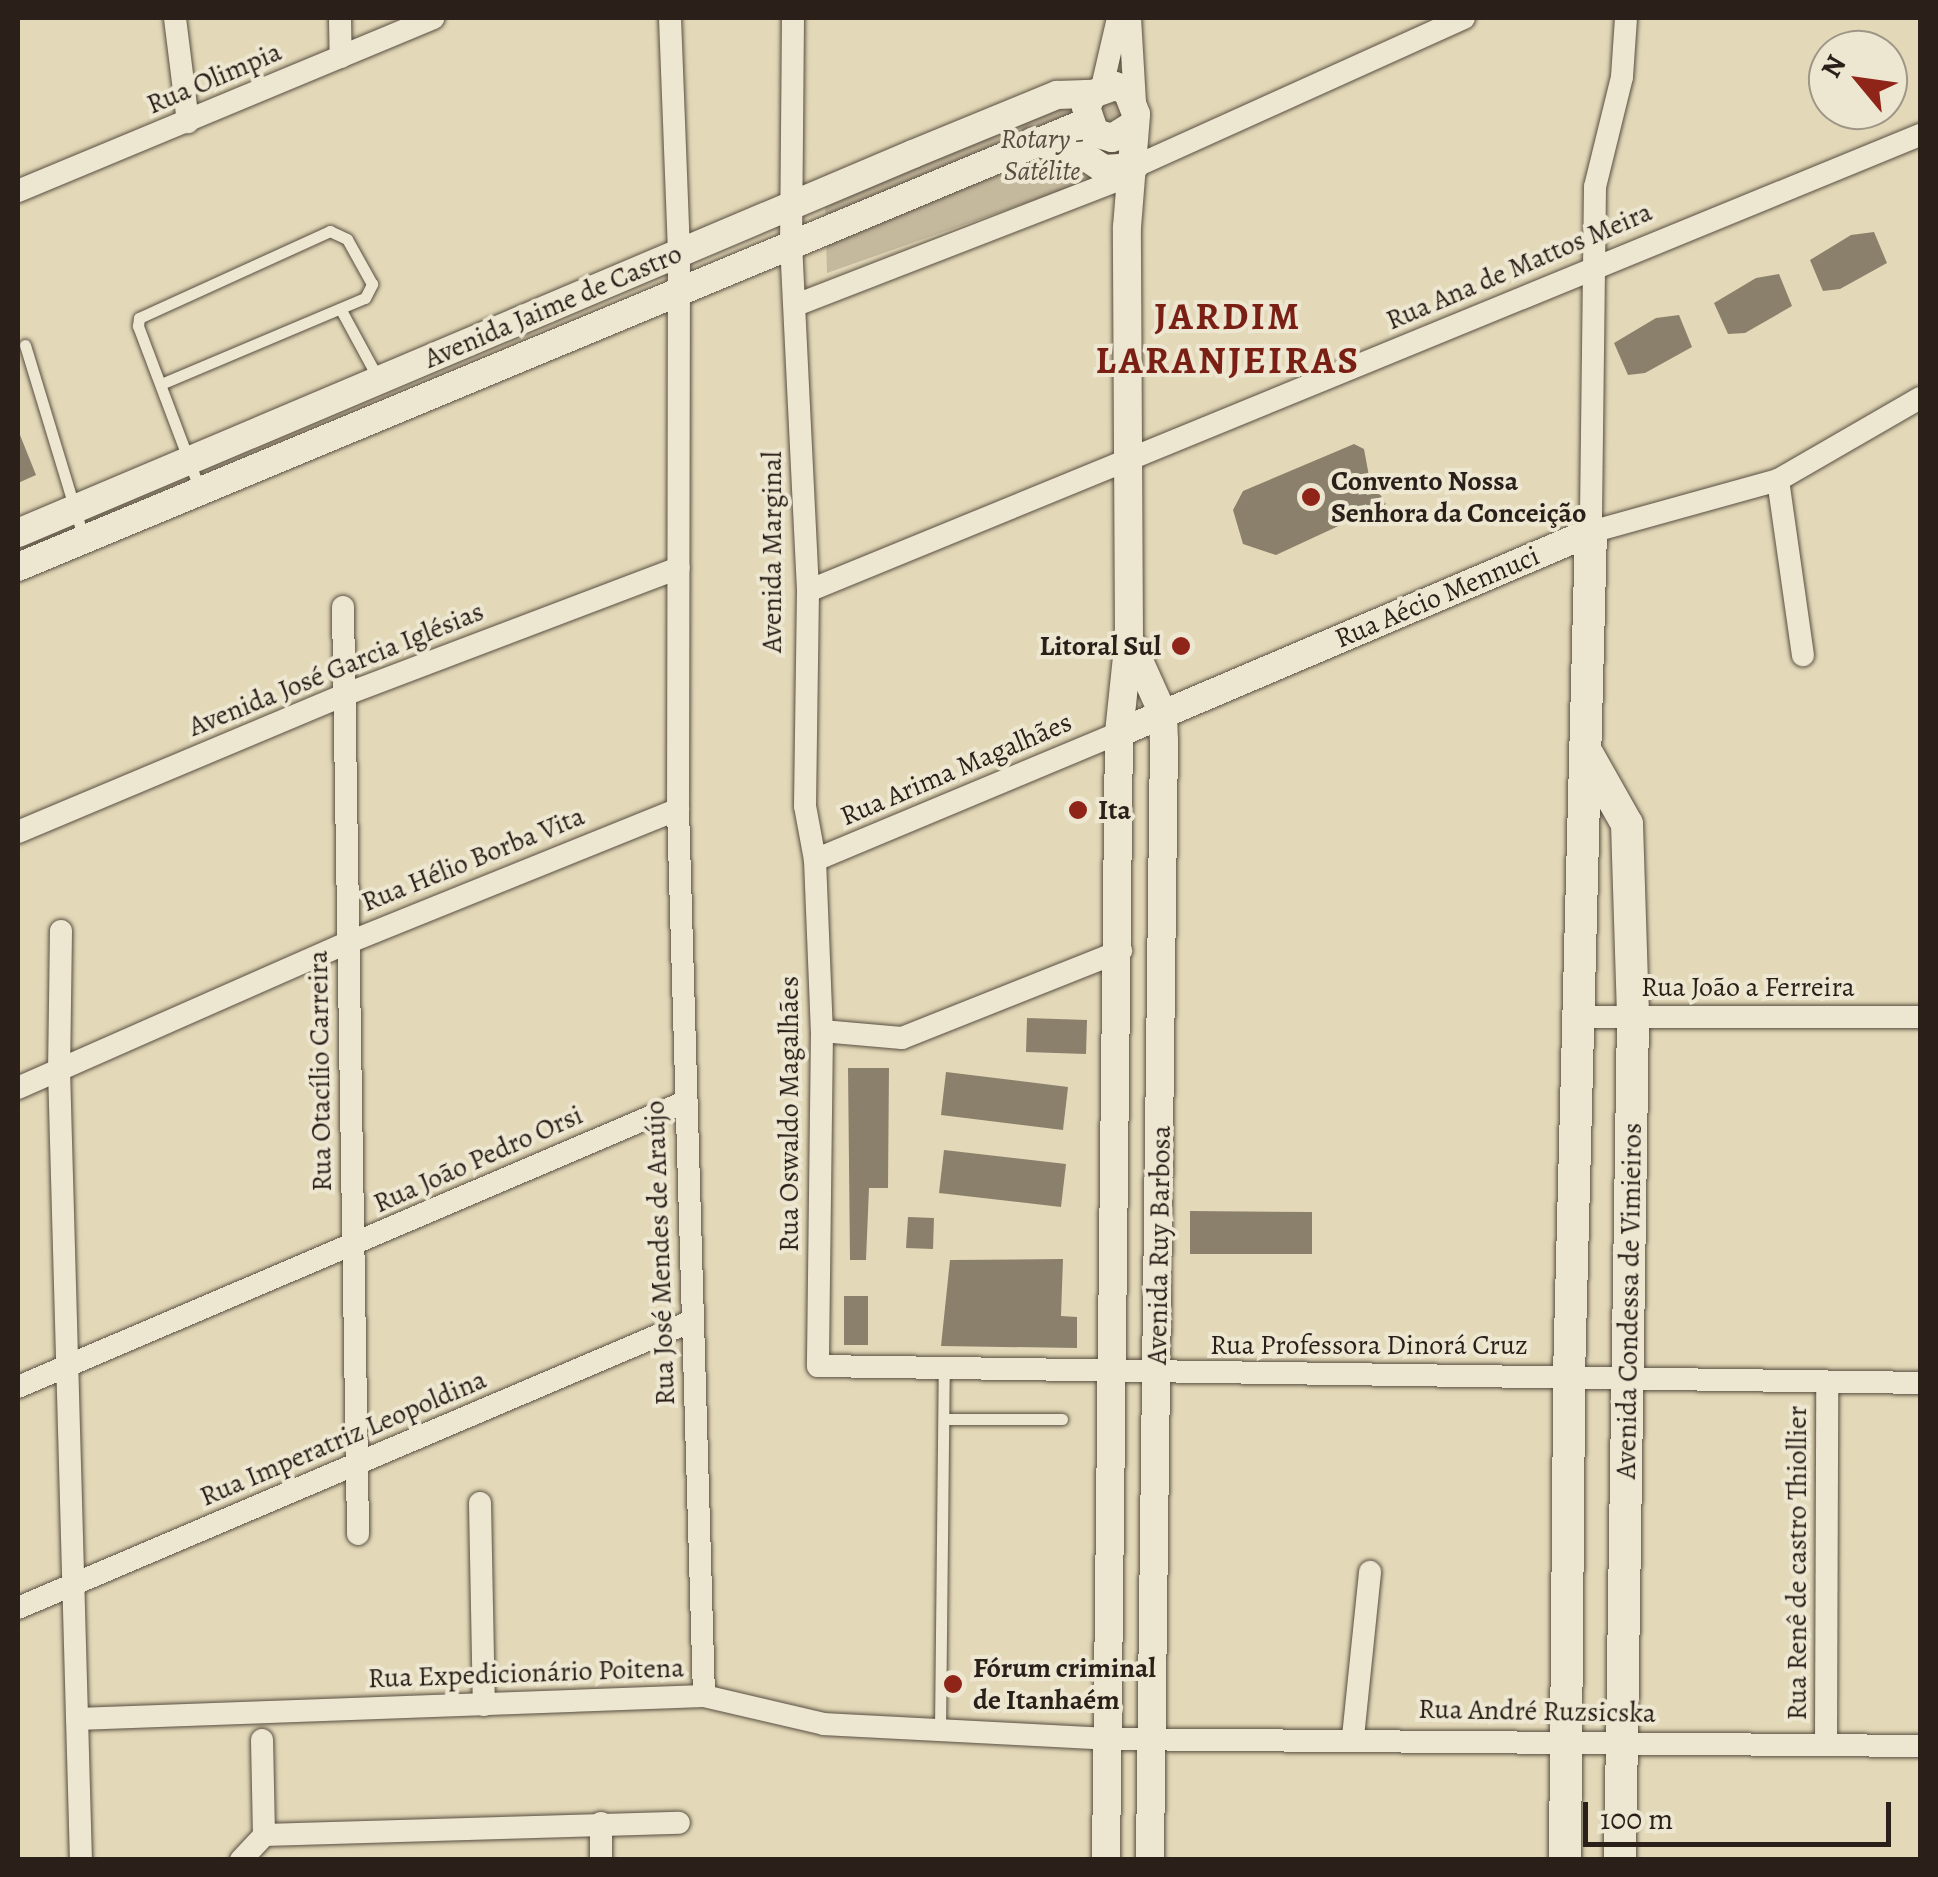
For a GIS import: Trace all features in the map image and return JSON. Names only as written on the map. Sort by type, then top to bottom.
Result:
[{"type":"main road","name":"Avenida Condessa de Vimieiros","points":[[1566,1860],[1569,1376],[1591,532]]},
{"type":"main road","name":"Avenida Condessa de Vimieiros","points":[[1587,754],[1628,824],[1633,1017],[1620,1860]]},
{"type":"street","points":[[175,18],[188,122]]},
{"type":"street","points":[[340,18],[341,56]]},
{"type":"street","name":"Rua Olimpia","points":[[18,191],[433,18]]},
{"type":"street","points":[[670,18],[678,253],[679,568]]},
{"type":"street","name":"Avenida Marginal","points":[[794,18],[796,203],[791,242],[808,591],[804,806],[815,860]]},
{"type":"street","name":"Avenida Ruy Barbosa","points":[[1106,1860],[1121,952],[1119,733],[1129,638],[1127,227],[1117,172],[1091,127],[1118,18]]},
{"type":"street","name":"Avenida Ruy Barbosa","points":[[1117,172],[1134,113],[1130,18]]},
{"type":"street","points":[[796,305],[1117,172],[1464,18]]},
{"type":"street","name":"Avenida Condessa de Vimieiros","points":[[1591,532],[1590,268],[1595,187],[1622,76],[1626,18]]},
{"type":"street","points":[[1091,127],[1112,138],[1134,113],[1127,92],[1098,90]]},
{"type":"street","name":"Avenida Jaime de Castro","points":[[18,533],[796,203],[1058,96],[1098,90]]},
{"type":"street","name":"Avenida Jaime de Castro","points":[[18,567],[1030,142],[1091,127]]},
{"type":"street","name":"Rua Ana de Mattos Meira","points":[[808,591],[1127,464],[1590,268],[1920,134]]},
{"type":"street","points":[[1030,142],[1077,150],[1117,172]]},
{"type":"street","points":[[617,279],[629,311]]},
{"type":"street","name":"Rua Aécio Mennuci","points":[[1119,733],[1591,532],[1778,480],[1920,398]]},
{"type":"street","points":[[1778,480],[1802,655]]},
{"type":"street","name":"Avenida José Garcia Iglésias","points":[[18,832],[344,695],[679,568]]},
{"type":"street","name":"Rua José Mendes de Araújo","points":[[679,568],[678,809],[704,1696]]},
{"type":"street","name":"Rua Otacílio Carreira","points":[[343,606],[358,1534]]},
{"type":"street","name":"Avenida Ruy Barbosa","points":[[1129,638],[1163,714],[1150,1860]]},
{"type":"street","name":"Rua Arima Magalhães","points":[[815,860],[1119,733]]},
{"type":"street","name":"Rua Hélio Borba Vita","points":[[18,1088],[347,942],[678,809]]},
{"type":"street","name":"Rua Oswaldo Magalhães","points":[[815,860],[822,1031],[818,1366]]},
{"type":"street","points":[[62,932],[59,1069],[70,1585],[81,1860]]},
{"type":"street","points":[[822,1031],[902,1038],[1121,952]]},
{"type":"street","name":"Rua João a Ferreira","points":[[1576,1017],[1920,1017]]},
{"type":"street","name":"Rua João Pedro Orsi","points":[[18,1387],[686,1102]]},
{"type":"street","name":"Rua Imperatriz Leopoldina","points":[[18,1608],[692,1321]]},
{"type":"street","name":"Rua Professora Dinorá Cruz","points":[[818,1366],[1112,1374],[1569,1376],[1920,1383]]},
{"type":"street","name":"Rua Renê de castro Thiollier","points":[[1826,1744],[1827,1382]]},
{"type":"street","points":[[480,1503],[484,1705]]},
{"type":"street","points":[[1353,1738],[1370,1572]]},
{"type":"street","name":"Rua Expedicionário Poitena","points":[[77,1719],[704,1696],[824,1724],[1153,1738]]},
{"type":"street","name":"Rua André Ruzsicska","points":[[1153,1738],[1920,1746]]},
{"type":"street","points":[[262,1740],[264,1836]]},
{"type":"street","points":[[240,1860],[264,1836],[679,1822]]},
{"type":"street","points":[[601,1824],[601,1860]]},
{"type":"lane","points":[[161,384],[365,298],[372,284],[346,239],[330,231],[144,312],[138,326],[200,490]]},
{"type":"lane","points":[[340,310],[379,380]]},
{"type":"lane","points":[[25,345],[72,510],[84,539]]},
{"type":"lane","points":[[940,1730],[944,1370]]},
{"type":"lane","points":[[944,1419],[1062,1419]]},
{"type":"green space","name":"Rotary - Satélite","points":[[1111,95],[1124,109],[1121,151],[1100,177],[827,273],[825,198],[1057,106]]},
{"type":"building","points":[[1874,232],[1887,263],[1840,289],[1823,291],[1810,260],[1851,235]]},
{"type":"building","points":[[1779,274],[1792,306],[1745,333],[1728,334],[1714,303],[1756,278]]},
{"type":"building","points":[[1679,315],[1692,347],[1645,373],[1628,375],[1614,343],[1656,318]]},
{"type":"building","points":[[18,430],[36,475],[18,483]]},
{"type":"building","name":"Convento Nossa Senhora da Conceição","points":[[1354,444],[1364,449],[1369,476],[1386,504],[1276,555],[1243,544],[1233,510],[1243,491]]},
{"type":"building","points":[[1027,1018],[1087,1020],[1086,1054],[1026,1052]]},
{"type":"building","points":[[848,1068],[889,1068],[888,1188],[869,1188],[866,1260],[850,1260]]},
{"type":"building","points":[[946,1072],[1068,1087],[1063,1130],[941,1115]]},
{"type":"building","points":[[944,1150],[1066,1164],[1061,1207],[939,1193]]},
{"type":"building","points":[[1190,1211],[1312,1212],[1312,1254],[1190,1254]]},
{"type":"building","points":[[908,1217],[934,1218],[933,1249],[906,1248]]},
{"type":"building","points":[[1063,1259],[1061,1316],[1077,1317],[1077,1348],[941,1346],[950,1260]]},
{"type":"building","points":[[844,1296],[868,1296],[868,1345],[844,1345]]},
{"type":"place","name":"Convento Nossa Senhora da Conceição","points":[[1311,497]]},
{"type":"place","name":"Litoral Sul","points":[[1181,646]]},
{"type":"place","name":"Ita","points":[[1078,810]]},
{"type":"place","name":"Fórum criminal de Itanhaém","points":[[953,1684]]},
{"type":"district","name":"JARDIM LARANJEIRAS","points":[[1228,338]]}]
